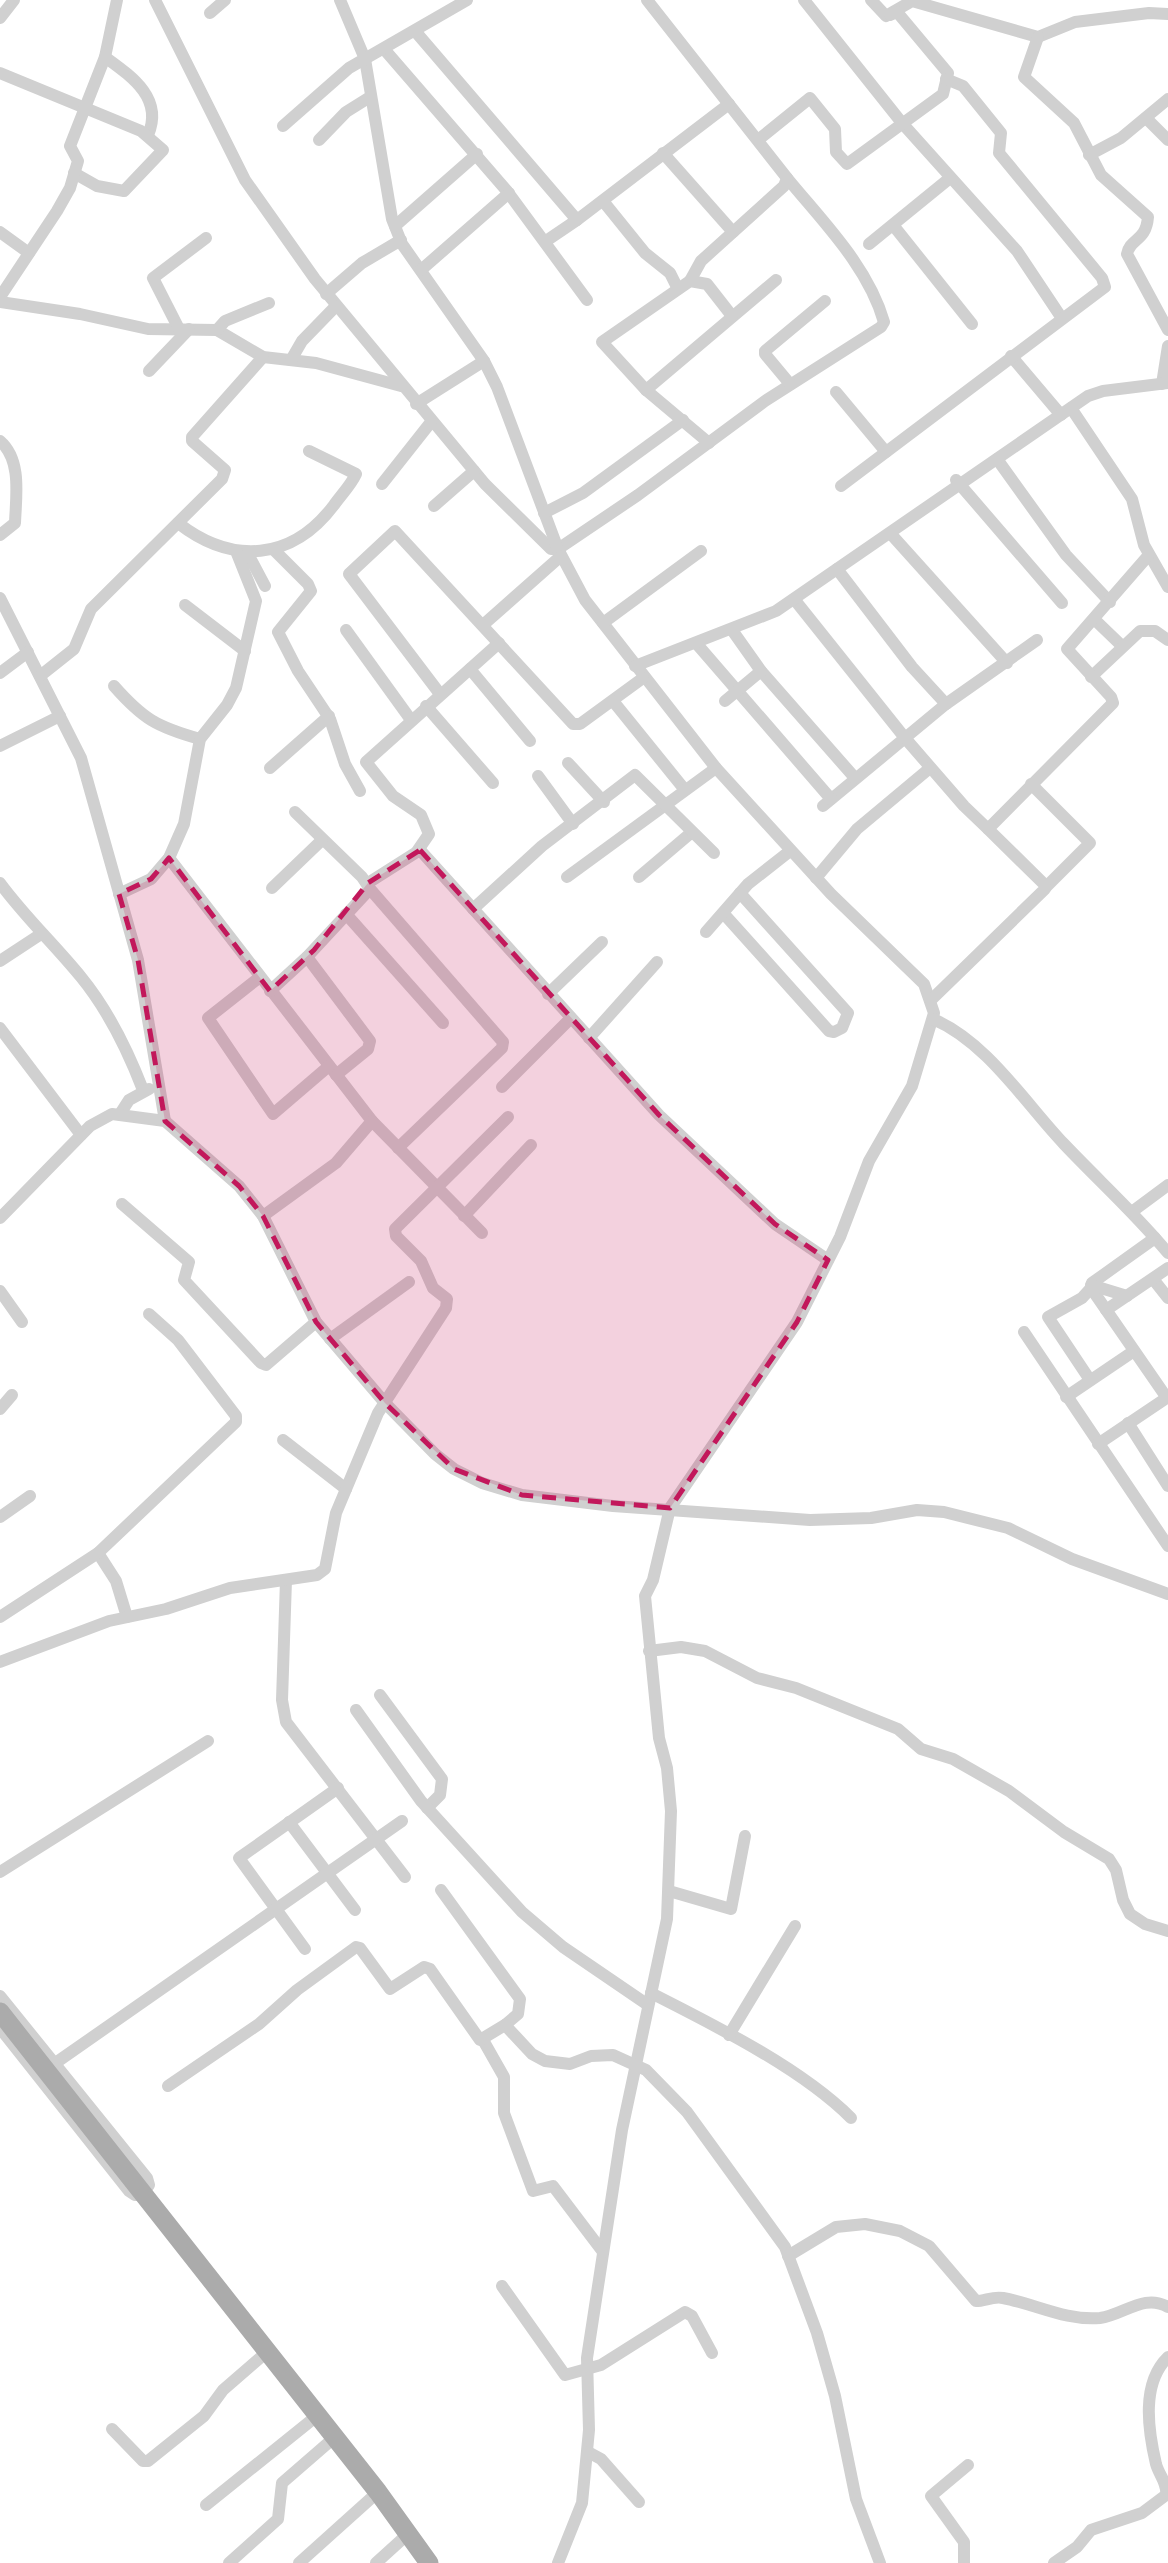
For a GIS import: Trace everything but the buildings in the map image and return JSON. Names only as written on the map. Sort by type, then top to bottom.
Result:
[{"type":"main road","points":[[0,2012],[378,2492],[429,2563]]},
{"type":"street","points":[[0,19],[14,0]]},
{"type":"street","points":[[117,0],[105,57],[70,146],[78,158],[63,202],[0,299],[148,328],[217,330],[263,357],[316,363],[401,386]]},
{"type":"street","points":[[155,0],[245,180],[326,294],[474,471],[546,546],[559,552]]},
{"type":"street","points":[[210,13],[225,0]]},
{"type":"street","points":[[340,0],[365,59],[395,226],[401,240],[484,361],[497,387],[559,552],[585,600],[643,678],[716,768],[790,851],[924,984],[931,1000],[933,1019],[912,1086],[869,1161],[828,1260],[797,1322],[670,1508],[653,1580],[645,1596],[649,1651],[671,1811],[669,1891],[650,1999],[622,2130],[603,2252],[587,2367],[588,2452],[582,2503],[558,2563]]},
{"type":"street","points":[[283,126],[342,73],[467,0]]},
{"type":"street","points":[[483,625],[559,552],[790,384],[861,342],[884,322],[852,257],[647,0]]},
{"type":"street","points":[[804,0],[902,123],[1017,251],[1061,317]]},
{"type":"street","points":[[758,140],[810,98],[835,129],[836,152],[845,164],[943,94],[948,73],[897,12],[884,14],[871,0]]},
{"type":"street","points":[[890,15],[912,1],[1038,37],[1075,22],[1149,13],[1168,15]]},
{"type":"street","points":[[415,31],[577,220]]},
{"type":"street","points":[[1038,37],[1024,77],[1074,122],[1101,175],[1148,217],[1145,233],[1128,248],[1127,254],[1168,330]]},
{"type":"street","points":[[384,48],[509,193],[587,300]]},
{"type":"street","points":[[105,57],[146,92],[153,115],[148,135]]},
{"type":"street","points":[[0,73],[148,135],[161,146],[163,152],[124,191],[97,186],[74,173]]},
{"type":"street","points":[[841,486],[1061,317],[1104,289],[1102,278],[999,153],[1001,133],[963,86],[946,79]]},
{"type":"street","points":[[319,140],[346,112],[370,97]]},
{"type":"street","points":[[1089,155],[1121,138],[1168,99]]},
{"type":"street","points":[[546,241],[603,201],[729,104]]},
{"type":"street","points":[[1146,118],[1168,140]]},
{"type":"street","points":[[663,153],[733,232]]},
{"type":"street","points":[[395,226],[477,154]]},
{"type":"street","points":[[709,443],[646,390],[602,342],[690,281],[701,261],[784,187],[787,178]]},
{"type":"street","points":[[869,244],[950,178]]},
{"type":"street","points":[[421,270],[509,193]]},
{"type":"street","points":[[603,201],[645,253],[670,273],[678,289]]},
{"type":"street","points":[[892,225],[972,324]]},
{"type":"street","points":[[0,232],[29,253]]},
{"type":"street","points":[[184,329],[153,278],[206,238]]},
{"type":"street","points":[[326,294],[362,263],[401,240]]},
{"type":"street","points":[[646,390],[776,280]]},
{"type":"street","points":[[690,281],[707,284],[732,316]]},
{"type":"street","points":[[790,384],[765,351],[825,301]]},
{"type":"street","points":[[217,330],[225,321],[269,303]]},
{"type":"street","points":[[291,360],[302,341],[336,306]]},
{"type":"street","points":[[149,371],[184,329]]},
{"type":"street","points":[[635,666],[776,611],[890,533],[958,482],[997,459],[1066,411],[1103,391],[1165,384],[1168,346]]},
{"type":"street","points":[[1011,356],[1066,411],[1132,499],[1148,556],[1168,587]]},
{"type":"street","points":[[40,676],[72,652],[90,609],[226,473],[192,441],[192,437],[263,357]]},
{"type":"street","points":[[416,404],[484,361]]},
{"type":"street","points":[[836,392],[886,452]]},
{"type":"street","points":[[544,513],[583,493],[683,420]]},
{"type":"street","points":[[382,484],[431,422]]},
{"type":"street","points":[[0,441],[12,454],[16,482],[16,523],[0,535]]},
{"type":"street","points":[[178,523],[196,535],[242,552],[273,549],[306,535],[323,520],[354,478],[354,471],[309,451]]},
{"type":"street","points":[[997,459],[1066,555],[1110,602]]},
{"type":"street","points":[[434,506],[474,471]]},
{"type":"street","points":[[958,482],[1062,603]]},
{"type":"street","points":[[440,694],[349,574],[395,531],[398,531],[573,724],[580,724],[643,678]]},
{"type":"street","points":[[890,533],[1007,663]]},
{"type":"street","points":[[273,549],[311,588],[306,601],[277,630],[298,671],[328,716],[351,777],[360,791]]},
{"type":"street","points":[[603,624],[701,551]]},
{"type":"street","points":[[242,552],[264,586]]},
{"type":"street","points":[[119,894],[151,879],[170,858],[184,824],[200,738],[227,705],[236,688],[256,601],[242,552]]},
{"type":"street","points":[[988,829],[1113,704],[1111,697],[1067,649],[1148,556]]},
{"type":"street","points":[[837,569],[912,667],[946,704]]},
{"type":"street","points":[[0,598],[81,758],[138,960],[165,1121]]},
{"type":"street","points":[[794,599],[930,768],[1046,887]]},
{"type":"street","points":[[185,605],[246,651]]},
{"type":"street","points":[[1094,619],[1122,646]]},
{"type":"street","points":[[1091,677],[1122,646],[1144,629],[1154,631],[1168,640]]},
{"type":"street","points":[[346,630],[411,720]]},
{"type":"street","points":[[732,630],[761,671],[855,778]]},
{"type":"street","points":[[696,643],[827,802],[946,704],[1037,640]]},
{"type":"street","points":[[270,991],[307,957],[369,886],[418,850],[429,834],[426,822],[393,796],[366,764],[426,706],[499,643]]},
{"type":"street","points":[[0,673],[28,652]]},
{"type":"street","points":[[470,669],[530,741]]},
{"type":"street","points":[[725,701],[761,671]]},
{"type":"street","points":[[114,686],[142,717],[169,731],[200,738]]},
{"type":"street","points":[[613,701],[685,790]]},
{"type":"street","points":[[426,706],[493,783]]},
{"type":"street","points":[[0,746],[60,716]]},
{"type":"street","points":[[270,768],[328,716]]},
{"type":"street","points":[[568,763],[604,802]]},
{"type":"street","points":[[567,877],[716,768]]},
{"type":"street","points":[[816,878],[857,829],[930,768]]},
{"type":"street","points":[[472,909],[635,775],[713,853]]},
{"type":"street","points":[[538,776],[573,824]]},
{"type":"street","points":[[931,1000],[1090,843],[1031,784]]},
{"type":"street","points":[[295,812],[369,886],[504,1044],[398,1148]]},
{"type":"street","points":[[639,877],[692,832]]},
{"type":"street","points":[[272,888],[322,841]]},
{"type":"street","points":[[418,850],[659,1115],[762,1212],[828,1260]]},
{"type":"street","points":[[706,932],[755,877],[790,851]]},
{"type":"street","points":[[170,858],[372,1121],[482,1233]]},
{"type":"street","points":[[0,883],[41,934],[82,977],[134,1066],[143,1090]]},
{"type":"street","points":[[723,914],[829,1031],[842,1028],[848,1013],[740,893]]},
{"type":"street","points":[[346,914],[443,1023]]},
{"type":"street","points":[[0,961],[41,934]]},
{"type":"street","points":[[548,994],[602,942]]},
{"type":"street","points":[[260,977],[208,1018],[273,1114],[332,1070],[368,1048],[370,1041],[307,957]]},
{"type":"street","points":[[589,1038],[657,962]]},
{"type":"street","points":[[502,1087],[571,1018]]},
{"type":"street","points":[[933,1019],[955,1030],[978,1051],[1067,1147],[1133,1212],[1168,1253]]},
{"type":"street","points":[[0,1028],[81,1135]]},
{"type":"street","points":[[143,1090],[156,1062]]},
{"type":"street","points":[[120,1114],[128,1100],[143,1090],[160,1089]]},
{"type":"street","points":[[0,1218],[81,1135],[112,1114],[165,1121],[239,1186],[263,1216],[316,1322],[384,1403],[435,1454],[454,1469],[482,1483],[523,1495],[613,1506],[810,1520],[871,1518],[917,1510],[944,1512],[1008,1528],[1046,1549],[1168,1594]]},
{"type":"street","points":[[0,1662],[127,1617],[166,1609],[230,1588],[317,1575],[325,1569],[332,1528],[384,1403],[446,1308],[447,1299],[433,1287],[421,1261],[395,1232],[508,1117]]},
{"type":"street","points":[[263,1216],[336,1163],[372,1121]]},
{"type":"street","points":[[464,1216],[531,1145]]},
{"type":"street","points":[[1133,1212],[1168,1185]]},
{"type":"street","points":[[122,1204],[190,1262],[184,1280],[261,1363],[266,1365],[316,1322]]},
{"type":"street","points":[[1090,1380],[1048,1317],[1082,1298],[1091,1287],[1155,1238]]},
{"type":"street","points":[[1106,1310],[1168,1268]]},
{"type":"street","points":[[1153,1279],[1168,1298]]},
{"type":"street","points":[[330,1339],[409,1282]]},
{"type":"street","points":[[1091,1287],[1127,1296]]},
{"type":"street","points":[[1091,1287],[1167,1397],[1098,1444]]},
{"type":"street","points":[[0,1292],[22,1322]]},
{"type":"street","points":[[0,1617],[97,1553],[236,1420],[191,1356],[149,1314]]},
{"type":"street","points":[[1024,1332],[1168,1546]]},
{"type":"street","points":[[1066,1397],[1134,1351]]},
{"type":"street","points":[[0,1409],[12,1395]]},
{"type":"street","points":[[1128,1423],[1168,1486]]},
{"type":"street","points":[[283,1440],[346,1489]]},
{"type":"street","points":[[1157,1469],[1168,1461]]},
{"type":"street","points":[[0,1517],[30,1496]]},
{"type":"street","points":[[97,1553],[116,1581],[127,1617]]},
{"type":"street","points":[[286,1580],[286,1722],[405,1877]]},
{"type":"street","points":[[649,1651],[681,1647],[705,1651],[757,1678],[796,1688],[898,1729],[921,1749],[953,1759],[1009,1791],[1064,1832],[1109,1859],[1116,1870],[1123,1900],[1130,1914],[1145,1924],[1168,1931]]},
{"type":"street","points":[[380,1695],[442,1779],[440,1795],[427,1808]]},
{"type":"street","points":[[356,1710],[427,1808],[522,1912],[563,1947],[650,1999],[729,2035],[819,2090],[851,2118]]},
{"type":"street","points":[[0,1872],[208,1741]]},
{"type":"street","points":[[305,1949],[239,1858],[338,1788]]},
{"type":"street","points":[[54,2064],[402,1821]]},
{"type":"street","points":[[289,1822],[355,1910]]},
{"type":"street","points":[[669,1891],[731,1909],[745,1836]]},
{"type":"street","points":[[441,1890],[520,1999],[518,2014],[483,2040]]},
{"type":"street","points":[[729,2035],[795,1926]]},
{"type":"street","points":[[168,2086],[259,2024],[298,1990],[356,1947],[360,1948],[390,1989],[424,1967],[430,1969],[479,2039],[483,2040],[504,2077],[504,2113],[533,2191],[553,2186],[603,2252]]},
{"type":"street","points":[[0,1996],[147,2178],[149,2185],[135,2195],[129,2191],[0,2028]]},
{"type":"street","points":[[505,2025],[532,2054],[545,2061],[570,2064],[602,2054],[636,2063],[669,2091],[687,2112],[788,2256],[835,2396],[856,2499],[880,2563]]},
{"type":"street","points":[[788,2256],[827,2230],[865,2224],[900,2231],[920,2239],[976,2301],[1001,2297],[1056,2313],[1091,2318],[1111,2315],[1146,2302],[1168,2307]]},
{"type":"street","points":[[502,2286],[564,2373],[570,2374],[601,2365],[685,2312],[692,2316],[712,2353]]},
{"type":"street","points":[[112,2429],[143,2461],[148,2461],[204,2416],[223,2390],[268,2351]]},
{"type":"street","points":[[1054,2563],[1077,2547],[1091,2530],[1142,2513],[1166,2495],[1167,2488],[1156,2463],[1150,2399],[1153,2379],[1168,2357]]},
{"type":"street","points":[[205,2505],[318,2415]]},
{"type":"street","points":[[229,2563],[278,2519],[282,2483],[335,2437]]},
{"type":"street","points":[[588,2452],[601,2459],[639,2502]]},
{"type":"street","points":[[964,2563],[964,2542],[932,2496],[968,2465]]},
{"type":"street","points":[[299,2563],[378,2492]]},
{"type":"street","points":[[376,2563],[409,2533]]},
{"type":"highlighted area","points":[[420,850],[659,1115],[775,1224],[828,1260],[797,1322],[670,1508],[522,1495],[454,1469],[385,1403],[316,1322],[263,1216],[239,1186],[165,1121],[138,960],[119,894],[151,879],[169,858],[270,991],[314,950],[368,883]]}]
